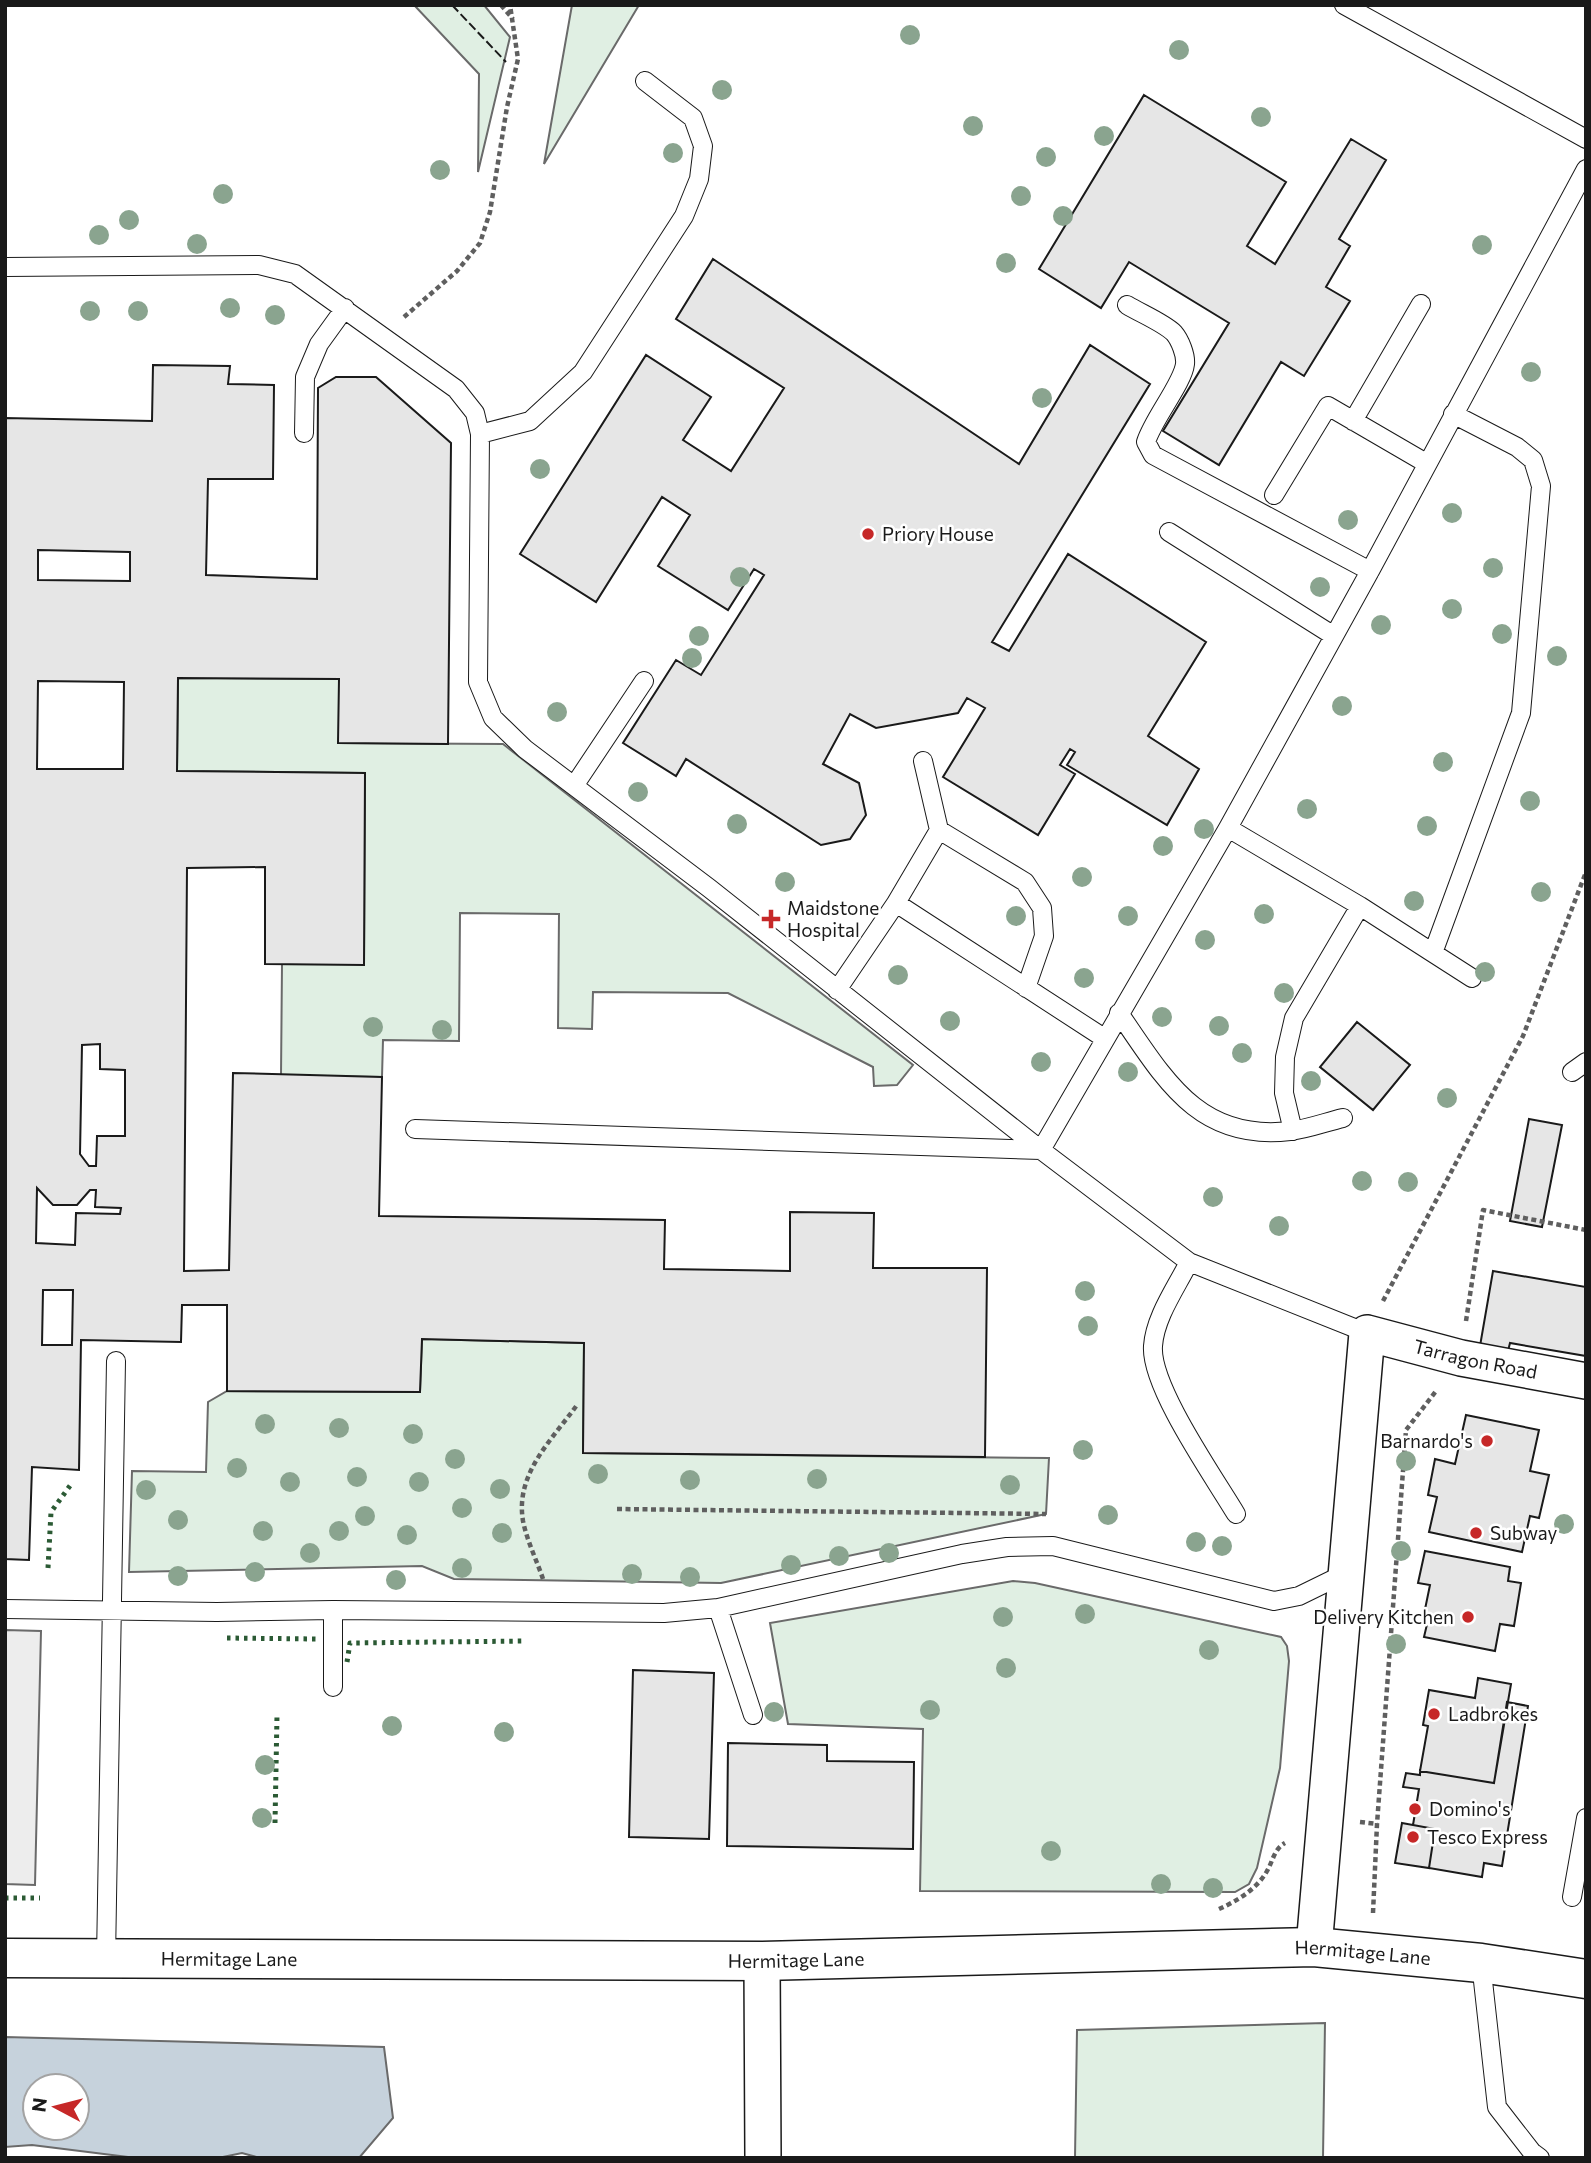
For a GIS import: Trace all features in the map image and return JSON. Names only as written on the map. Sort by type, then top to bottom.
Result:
[{"type":"main road","name":"Hermitage Lane","points":[[5,1958],[762,1961],[1314,1947],[1481,1963],[1586,1979]]},
{"type":"street","name":"Tarragon Road","points":[[1367,1333],[1461,1358],[1586,1381]]},
{"type":"street","points":[[1314,1947],[1367,1333]]},
{"type":"street","points":[[762,1961],[763,2158]]},
{"type":"lane","points":[[1343,5],[1586,139]]},
{"type":"lane","points":[[480,434],[530,421],[583,372],[684,216],[699,179],[703,146],[693,118],[645,81]]},
{"type":"lane","points":[[1041,1150],[1228,828],[1586,169]]},
{"type":"lane","points":[[5,267],[259,265],[295,274],[456,389],[475,413],[480,434],[478,682],[493,718],[524,749],[709,888],[1041,1150],[1189,1262],[1367,1333]]},
{"type":"lane","points":[[1127,304],[1174,333],[1182,348],[1185,364],[1146,442],[1153,455],[1370,571]]},
{"type":"lane","points":[[1353,421],[1420,304]]},
{"type":"lane","points":[[304,433],[304,377],[319,344],[345,308]]},
{"type":"lane","points":[[1274,495],[1328,406],[1426,463]]},
{"type":"lane","points":[[1433,953],[1521,713],[1541,486],[1533,460],[1517,446],[1453,414]]},
{"type":"lane","points":[[1169,531],[1334,636]]},
{"type":"lane","points":[[574,786],[643,681]]},
{"type":"lane","points":[[837,990],[896,903],[939,830],[923,761]]},
{"type":"lane","points":[[1228,828],[1360,906],[1472,978]]},
{"type":"lane","points":[[939,830],[1025,882],[1042,908],[1044,936],[1026,988]]},
{"type":"lane","points":[[896,903],[1104,1038]]},
{"type":"lane","points":[[1293,1131],[1284,1093],[1285,1057],[1294,1018],[1360,906]]},
{"type":"lane","points":[[1119,1013],[1182,1099],[1202,1113],[1230,1126],[1266,1133],[1293,1131],[1343,1118]]},
{"type":"lane","points":[[415,1129],[1041,1150]]},
{"type":"lane","points":[[1189,1262],[1156,1330],[1154,1365],[1162,1389],[1236,1514]]},
{"type":"lane","points":[[106,1959],[116,1361]]},
{"type":"lane","points":[[5,1609],[664,1613],[719,1608],[962,1554],[1007,1547],[1053,1546],[1274,1601],[1299,1596],[1346,1573]]},
{"type":"lane","points":[[719,1608],[753,1715]]},
{"type":"lane","points":[[333,1687],[334,1610]]},
{"type":"lane","points":[[1572,1897],[1586,1818]]},
{"type":"lane","points":[[1481,1963],[1497,2107],[1532,2152],[1540,2158]]},
{"type":"path","points":[[501,5],[513,19]]},
{"type":"path","points":[[386,338],[412,308],[457,271],[480,243],[490,212],[507,107],[518,59],[510,5]]},
{"type":"path","points":[[1367,1333],[1523,1036],[1586,872]]},
{"type":"path","points":[[1371,1951],[1377,1824],[1406,1430],[1461,1358],[1483,1210],[1586,1230]]},
{"type":"path","points":[[543,1579],[523,1521],[522,1494],[528,1471],[577,1405]]},
{"type":"path","points":[[617,1509],[1046,1514]]},
{"type":"path","points":[[1209,1914],[1240,1899],[1266,1874],[1278,1847],[1325,1819],[1377,1824]]},
{"type":"green space","points":[[414,5],[484,5],[510,37],[478,172],[479,74]]},
{"type":"green space","points":[[572,5],[639,5],[544,164]]},
{"type":"green space","points":[[178,678],[339,679],[339,743],[503,744],[913,1065],[897,1085],[874,1086],[873,1067],[728,993],[593,992],[592,1029],[558,1028],[559,914],[460,913],[459,1041],[383,1040],[382,1077],[281,1076],[282,964],[364,964],[365,773],[177,771]]},
{"type":"green space","points":[[422,1339],[584,1343],[583,1453],[1049,1458],[1046,1514],[721,1583],[454,1579],[422,1566],[129,1572],[132,1471],[206,1472],[208,1402],[227,1391],[420,1392]]},
{"type":"green space","points":[[1013,1581],[1035,1583],[1281,1637],[1287,1646],[1289,1661],[1280,1768],[1257,1868],[1249,1884],[1235,1892],[920,1891],[923,1729],[788,1724],[770,1623]]},
{"type":"green space","points":[[1325,2023],[1323,2158],[1075,2158],[1077,2030]]},
{"type":"shaded area","points":[[5,1630],[41,1631],[35,1885],[5,1884]]},
{"type":"shaded area","points":[[5,2037],[384,2047],[393,2118],[359,2158],[260,2158],[242,2153],[218,2158],[136,2158],[32,2145],[5,2147]]},
{"type":"building","points":[[1144,95],[1286,182],[1247,246],[1275,264],[1351,139],[1386,160],[1339,239],[1350,246],[1326,287],[1350,301],[1304,376],[1281,362],[1219,465],[1163,431],[1229,323],[1129,262],[1101,308],[1039,269]]},
{"type":"building","name":"Priory House","points":[[713,259],[1019,464],[1090,345],[1150,384],[992,642],[1009,651],[1068,554],[1206,642],[1148,736],[1199,769],[1167,825],[1067,765],[1075,752],[1070,749],[1060,765],[1075,774],[1038,835],[943,777],[985,708],[967,698],[958,713],[876,728],[850,714],[823,764],[859,783],[866,815],[850,839],[821,845],[686,759],[676,776],[623,743],[676,660],[701,675],[764,575],[754,569],[728,610],[658,566],[690,515],[662,497],[596,602],[520,554],[646,355],[711,397],[683,440],[731,471],[784,388],[676,319]]},
{"type":"building","points":[[153,365],[230,366],[228,384],[274,385],[273,479],[208,479],[206,575],[317,579],[318,388],[336,377],[376,377],[451,443],[448,744],[338,743],[339,679],[178,678],[177,771],[365,773],[364,965],[265,964],[265,867],[187,868],[184,1271],[229,1270],[233,1073],[382,1077],[379,1216],[665,1220],[664,1269],[790,1271],[790,1212],[874,1213],[873,1268],[987,1268],[985,1457],[583,1453],[584,1343],[422,1339],[420,1392],[227,1391],[227,1305],[182,1305],[181,1342],[81,1340],[79,1470],[32,1467],[29,1560],[5,1559],[5,418],[152,421]],"holes":[[[38,550],[130,552],[130,581],[38,580]],[[38,681],[124,682],[123,769],[37,769]],[[100,1044],[100,1069],[125,1070],[125,1136],[97,1136],[96,1166],[89,1166],[80,1154],[82,1045]],[[37,1188],[53,1205],[77,1205],[90,1190],[96,1190],[95,1207],[121,1208],[120,1214],[76,1213],[75,1245],[36,1243]],[[43,1290],[73,1290],[72,1345],[42,1345]]]},
{"type":"building","points":[[1357,1022],[1410,1065],[1373,1110],[1320,1067]]},
{"type":"building","points":[[1529,1119],[1562,1125],[1542,1227],[1510,1221]]},
{"type":"building","points":[[1493,1271],[1586,1287],[1586,1356],[1510,1343],[1508,1351],[1480,1346]]},
{"type":"building","points":[[1466,1415],[1539,1430],[1530,1471],[1549,1475],[1539,1518],[1530,1516],[1522,1552],[1429,1532],[1437,1497],[1428,1495],[1435,1459],[1455,1464]]},
{"type":"building","points":[[1425,1551],[1510,1567],[1508,1581],[1521,1583],[1514,1626],[1500,1624],[1495,1651],[1424,1637],[1428,1620],[1423,1619],[1430,1585],[1418,1583]]},
{"type":"building","points":[[633,1670],[714,1673],[709,1839],[629,1837]]},
{"type":"building","points":[[1478,1678],[1511,1684],[1494,1783],[1420,1771],[1428,1726],[1423,1725],[1429,1690],[1475,1698]]},
{"type":"building","points":[[1507,1702],[1528,1706],[1502,1866],[1484,1863],[1482,1877],[1429,1868],[1435,1829],[1413,1825],[1419,1789],[1403,1787],[1406,1773],[1420,1775],[1420,1771],[1494,1783]]},
{"type":"building","points":[[728,1743],[827,1745],[827,1761],[914,1762],[913,1849],[727,1846]]},
{"type":"building","points":[[1402,1823],[1435,1829],[1429,1868],[1395,1863]]},
{"type":"hedge","points":[[48,1568],[51,1512],[72,1483]]},
{"type":"hedge","points":[[227,1638],[316,1639]]},
{"type":"hedge","points":[[347,1662],[350,1643],[526,1641]]},
{"type":"hedge","points":[[275,1823],[277,1715]]},
{"type":"hedge","points":[[5,1898],[40,1898]]},
{"type":"fence","points":[[452,5],[506,62]]},
{"type":"place","name":"Priory House","points":[[868,534]]},
{"type":"place","name":"Maidstone Hospital","points":[[771,919]]},
{"type":"place","name":"Barnardo's","points":[[1487,1441]]},
{"type":"place","name":"Subway","points":[[1476,1533]]},
{"type":"place","name":"Delivery Kitchen","points":[[1468,1617]]},
{"type":"place","name":"Ladbrokes","points":[[1434,1714]]},
{"type":"place","name":"Domino's","points":[[1415,1809]]},
{"type":"place","name":"Tesco Express","points":[[1413,1837]]}]
